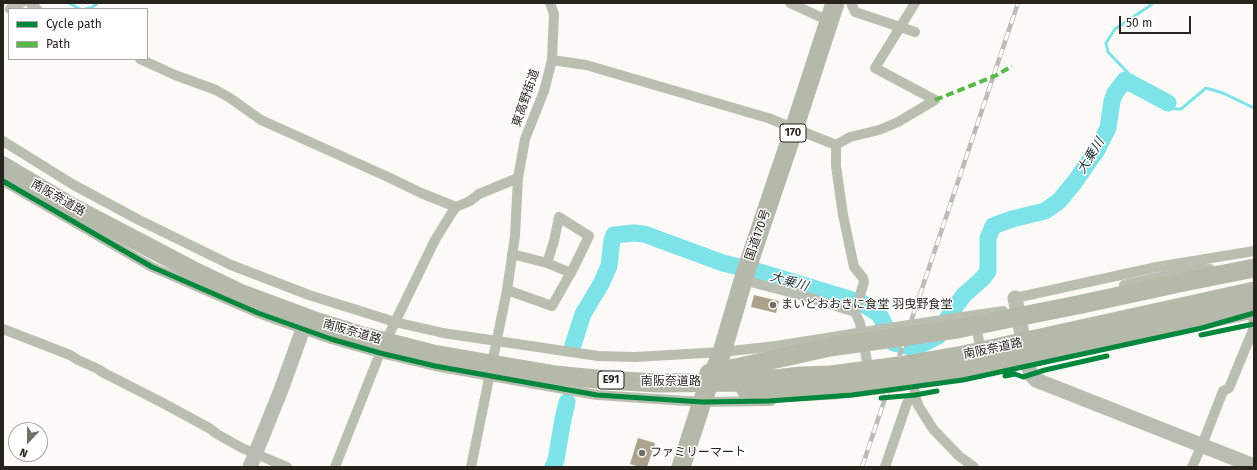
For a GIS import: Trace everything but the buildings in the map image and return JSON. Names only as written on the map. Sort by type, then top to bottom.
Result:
[{"type":"highway","name":"国道170号","points":[[681,467],[702,402],[722,352],[746,272],[835,3]]},
{"type":"highway","name":"南阪奈道路","points":[[3,166],[83,213],[192,270],[242,294],[312,320],[363,336],[434,354],[556,375],[606,380],[657,383],[748,382],[801,376],[831,375],[963,356],[1254,291]]},
{"type":"highway","name":"南阪奈道路","points":[[3,174],[141,253],[239,299],[360,341],[434,361],[576,384],[656,392],[742,390],[831,381],[900,372],[964,361],[1253,308]]},
{"type":"highway","points":[[556,375],[711,373],[740,368],[830,347],[957,329],[1254,267]]},
{"type":"highway","points":[[742,390],[775,393],[834,390],[965,372],[1253,308]]},
{"type":"street","name":"東高野街道","points":[[471,467],[507,290],[515,236],[518,178],[525,139],[544,91],[552,60],[554,14],[550,3]]},
{"type":"street","points":[[790,3],[829,21]]},
{"type":"street","points":[[851,3],[855,12],[915,32]]},
{"type":"street","points":[[836,145],[850,137],[879,130],[898,122],[935,100],[875,68],[915,3]]},
{"type":"street","points":[[142,60],[175,75],[216,90],[261,120],[421,194],[456,207]]},
{"type":"street","points":[[552,60],[586,65],[760,116],[836,145]]},
{"type":"street","points":[[3,142],[72,184],[132,216],[231,265],[309,295],[395,322],[443,333],[598,356],[635,357],[722,352],[776,346],[962,317],[1157,267],[1254,251]]},
{"type":"street","points":[[836,145],[836,166],[843,215],[854,267],[863,278],[864,282],[857,305],[872,393]]},
{"type":"street","points":[[335,467],[380,353],[435,240],[456,207],[470,201],[479,194],[518,178]]},
{"type":"street","points":[[3,182],[152,266],[258,313],[331,339],[380,353],[435,366],[597,395],[702,402],[769,401],[915,391],[1202,328],[1253,308],[1253,330],[1229,388],[1223,391],[1202,446],[1192,467]]},
{"type":"street","points":[[507,290],[552,306],[571,273],[588,236],[559,217],[554,241],[547,263]]},
{"type":"street","points":[[512,254],[547,263],[571,273]]},
{"type":"street","points":[[1016,303],[1192,270],[1254,267]]},
{"type":"street","points":[[746,272],[804,296],[857,305]]},
{"type":"street","points":[[1016,303],[1028,366],[1031,375],[1036,380],[1254,466]]},
{"type":"street","points":[[974,315],[986,375]]},
{"type":"street","points":[[3,329],[70,355],[161,402],[242,448],[253,460],[287,467]]},
{"type":"street","points":[[253,460],[303,329]]},
{"type":"street","points":[[885,467],[907,403],[915,391]]},
{"type":"street","points":[[915,391],[918,405],[933,429],[959,456],[974,467]]},
{"type":"waterway","points":[[69,3],[78,8]]},
{"type":"waterway","points":[[91,8],[98,3]]},
{"type":"waterway","points":[[1152,3],[1115,29],[1106,43],[1108,52],[1130,75],[1168,95],[1168,103],[1174,109],[1181,109],[1206,88],[1223,93],[1254,108]]},
{"type":"waterway","name":"大乗川","points":[[573,345],[583,314],[601,284],[609,266],[614,235],[634,233],[644,234],[723,263],[756,271],[862,303],[879,314],[894,343],[915,348],[938,336],[952,311],[964,295],[983,278],[988,271],[988,238],[993,226],[1012,219],[1045,211],[1059,201],[1074,183],[1097,150],[1108,128],[1112,101],[1115,93],[1125,80],[1168,103]]},
{"type":"waterway","name":"大乗川","points":[[553,467],[556,460],[567,402]]},
{"type":"railway","points":[[862,467],[1018,3]]},
{"type":"marked path","points":[[935,100],[997,75],[1012,66]]},
{"type":"cycle path","points":[[3,181],[152,267],[258,313],[331,339],[380,353],[435,366],[597,395],[702,402],[769,401],[852,395],[963,380],[1202,328],[1254,313]]},
{"type":"cycle path","points":[[1201,335],[1254,324]]},
{"type":"cycle path","points":[[1005,376],[1015,374],[1023,377],[1045,370],[1107,356]]},
{"type":"cycle path","points":[[881,398],[915,395],[937,391]]},
{"type":"place","name":"まいどおおきに食堂 羽曳野食堂","points":[[773,305]]},
{"type":"place","name":"ファミリーマート","points":[[642,453]]}]
